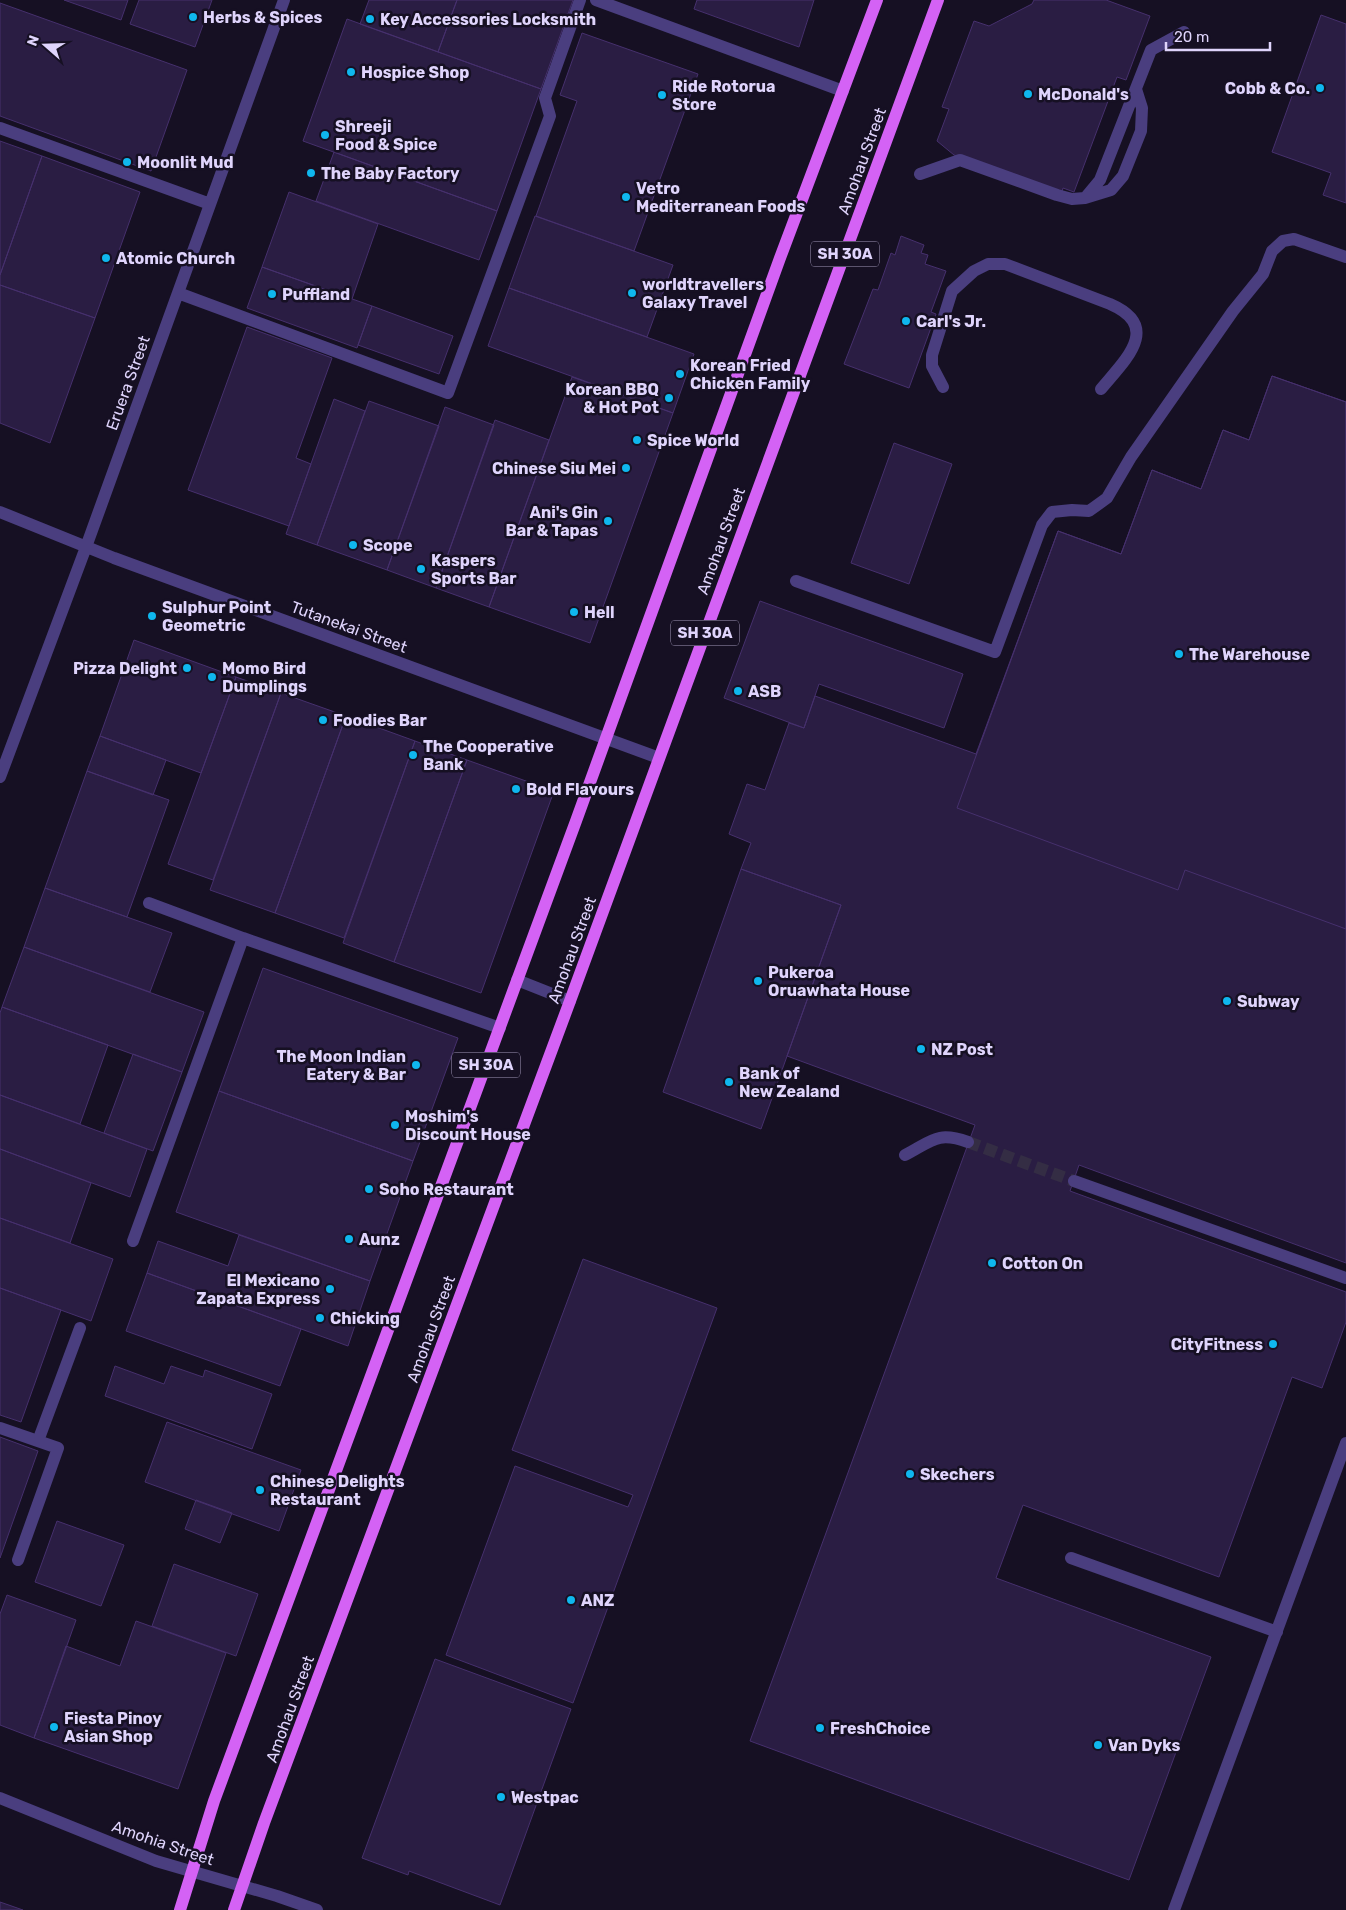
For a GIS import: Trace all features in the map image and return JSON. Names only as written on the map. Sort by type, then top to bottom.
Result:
[{"type":"main road","name":"SH 30A","points":[[180,1910],[214,1801],[500,1028],[783,250],[877,0]]},
{"type":"main road","name":"Amohau Street","points":[[234,1910],[244,1886],[264,1823],[570,1001],[938,0]]},
{"type":"street","name":"Eruera Street","points":[[0,777],[86,547],[284,0]]},
{"type":"street","points":[[178,293],[448,393],[550,116],[545,98],[580,0]]},
{"type":"street","points":[[596,0],[843,91]]},
{"type":"street","points":[[1085,198],[1100,180],[1151,50],[1184,32]]},
{"type":"street","points":[[920,174],[960,160],[1072,199],[1085,198],[1111,190],[1124,176],[1141,131],[1142,108],[1136,89]]},
{"type":"street","points":[[0,128],[210,204]]},
{"type":"street","points":[[796,581],[995,652],[1042,525],[1052,512],[1089,511],[1107,498],[1136,449],[1233,311],[1263,274],[1272,251],[1283,241],[1294,239],[1346,257]]},
{"type":"street","points":[[943,387],[932,366],[932,355],[952,291],[974,270],[988,264],[1005,264],[1124,309],[1133,319],[1138,335],[1130,353],[1101,389]]},
{"type":"street","name":"Tutanekai Street","points":[[0,512],[86,547],[659,758]]},
{"type":"street","points":[[149,903],[500,1028]]},
{"type":"street","points":[[133,1241],[243,938]]},
{"type":"street","points":[[517,980],[570,1001]]},
{"type":"street","points":[[905,1155],[940,1137],[952,1136],[968,1142]]},
{"type":"street","points":[[1074,1181],[1346,1278]]},
{"type":"street","points":[[38,1441],[80,1328]]},
{"type":"street","points":[[0,1428],[58,1448],[18,1560]]},
{"type":"street","points":[[1174,1910],[1346,1443]]},
{"type":"street","points":[[1071,1558],[1277,1632]]},
{"type":"street","name":"Amohia Street","points":[[0,1798],[156,1861],[287,1899],[317,1910]]},
{"type":"building","points":[[64,0],[128,0],[121,20]]},
{"type":"building","points":[[139,0],[212,0],[195,47],[130,24]]},
{"type":"building","points":[[369,0],[457,0],[438,52],[360,24]]},
{"type":"building","points":[[457,0],[573,0],[541,89],[438,52]]},
{"type":"building","points":[[697,0],[814,0],[799,47],[694,9]]},
{"type":"building","name":"McDonald's","points":[[1034,0],[1106,0],[1150,16],[1126,80],[1117,77],[1074,192],[1063,188],[1061,195],[954,155],[937,141],[949,109],[942,107],[974,21],[989,26],[1032,4]]},
{"type":"building","points":[[0,3],[187,70],[151,171],[0,116]]},
{"type":"building","name":"Cobb & Co.","points":[[1321,15],[1346,24],[1346,203],[1323,195],[1331,173],[1272,152]]},
{"type":"building","points":[[347,19],[541,89],[497,211],[303,141]]},
{"type":"building","points":[[582,33],[698,74],[634,251],[536,216],[577,101],[560,95]]},
{"type":"building","points":[[0,141],[42,156],[0,275]]},
{"type":"building","points":[[334,152],[497,211],[479,260],[316,201]]},
{"type":"building","points":[[42,156],[140,192],[95,318],[0,285],[0,275]]},
{"type":"building","points":[[289,192],[378,224],[352,299],[262,267]]},
{"type":"building","points":[[535,216],[673,265],[647,337],[509,288]]},
{"type":"building","points":[[901,236],[924,245],[921,253],[928,255],[925,264],[946,271],[931,312],[936,314],[909,388],[844,364],[873,289],[878,290],[891,253],[895,255]]},
{"type":"building","points":[[262,267],[372,306],[357,348],[247,308]]},
{"type":"building","points":[[0,285],[95,318],[50,443],[0,423]]},
{"type":"building","points":[[509,288],[694,354],[673,413],[488,346]]},
{"type":"building","points":[[372,306],[453,336],[439,374],[358,345]]},
{"type":"building","points":[[247,327],[332,358],[296,458],[311,464],[289,526],[188,490]]},
{"type":"building","points":[[1272,376],[1346,402],[1346,1263],[1079,1165],[1070,1191],[1346,1292],[1346,1322],[1322,1388],[1292,1377],[1219,1577],[1023,1505],[996,1578],[1211,1657],[1129,1880],[750,1741],[975,1125],[787,1056],[841,905],[741,869],[751,843],[729,834],[747,784],[765,790],[789,723],[804,728],[815,696],[976,754],[1058,531],[1121,554],[1152,470],[1201,489],[1223,430],[1249,440]]},
{"type":"building","name":"The Warehouse","points":[[1272,376],[1346,402],[1346,929],[1185,870],[1178,890],[957,808],[1058,531],[1121,554],[1152,470],[1201,489],[1223,430],[1249,440]]},
{"type":"building","points":[[572,377],[673,413],[590,643],[489,607]]},
{"type":"building","points":[[334,399],[365,411],[317,545],[286,534]]},
{"type":"building","points":[[369,401],[439,426],[387,570],[317,545]]},
{"type":"building","points":[[445,407],[494,425],[436,588],[387,570]]},
{"type":"building","points":[[495,420],[549,440],[489,607],[436,588]]},
{"type":"building","points":[[894,443],[952,464],[909,584],[851,563]]},
{"type":"building","points":[[760,601],[963,674],[944,728],[819,684],[804,728],[724,698]]},
{"type":"building","points":[[134,640],[236,677],[201,773],[100,736]]},
{"type":"building","points":[[236,677],[281,693],[213,880],[168,864]]},
{"type":"building","points":[[281,693],[346,716],[275,913],[210,890]]},
{"type":"building","points":[[346,716],[415,741],[344,938],[275,913]]},
{"type":"building","points":[[100,736],[166,760],[153,795],[87,771]]},
{"type":"building","points":[[415,741],[467,760],[394,962],[343,943]]},
{"type":"building","points":[[467,760],[554,791],[481,993],[394,962]]},
{"type":"building","points":[[87,771],[169,800],[127,917],[45,888]]},
{"type":"building","name":"Pukeroa Oruawhata House","points":[[741,869],[841,905],[761,1129],[663,1092]]},
{"type":"building","points":[[45,888],[172,933],[150,992],[24,947]]},
{"type":"building","points":[[24,947],[204,1012],[182,1072],[2,1007]]},
{"type":"building","points":[[263,968],[458,1038],[413,1161],[219,1091]]},
{"type":"building","points":[[2,1007],[108,1045],[80,1124],[0,1095],[0,1013]]},
{"type":"building","points":[[133,1054],[182,1072],[153,1151],[104,1133]]},
{"type":"building","points":[[219,1091],[413,1161],[370,1281],[176,1212]]},
{"type":"building","points":[[0,1095],[147,1149],[130,1197],[0,1149]]},
{"type":"building","points":[[0,1149],[91,1183],[70,1243],[0,1218]]},
{"type":"building","points":[[0,1218],[113,1259],[91,1321],[0,1288]]},
{"type":"building","points":[[239,1235],[370,1281],[348,1346],[147,1273],[158,1241],[228,1266]]},
{"type":"building","points":[[583,1259],[717,1308],[573,1703],[446,1655],[515,1466],[628,1507],[633,1495],[512,1450]]},
{"type":"building","points":[[147,1273],[301,1329],[280,1386],[126,1331]]},
{"type":"building","points":[[0,1288],[61,1310],[21,1422],[0,1415]]},
{"type":"building","points":[[115,1366],[164,1384],[171,1366],[203,1377],[205,1370],[272,1394],[252,1449],[105,1396]]},
{"type":"building","points":[[167,1422],[301,1470],[279,1531],[145,1482]]},
{"type":"building","points":[[0,1437],[38,1451],[0,1558]]},
{"type":"building","points":[[196,1500],[232,1513],[220,1543],[185,1529]]},
{"type":"building","points":[[57,1521],[124,1545],[101,1606],[35,1582]]},
{"type":"building","points":[[174,1564],[258,1594],[236,1656],[152,1626]]},
{"type":"building","points":[[7,1595],[76,1620],[34,1738],[0,1725],[0,1614]]},
{"type":"building","points":[[136,1621],[226,1653],[178,1789],[34,1738],[66,1646],[120,1666]]},
{"type":"building","points":[[435,1659],[571,1709],[500,1905],[409,1871],[408,1875],[362,1858]]},
{"type":"building","points":[[0,1902],[23,1910],[0,1910]]},
{"type":"tunnel","points":[[968,1142],[1074,1181]]},
{"type":"place","name":"Herbs & Spices","points":[[193,17]]},
{"type":"place","name":"Key Accessories Locksmith","points":[[370,19]]},
{"type":"place","name":"Hospice Shop","points":[[351,72]]},
{"type":"place","name":"Cobb & Co.","points":[[1320,88]]},
{"type":"place","name":"McDonald's","points":[[1028,94]]},
{"type":"place","name":"Ride Rotorua Store","points":[[662,95]]},
{"type":"place","name":"Shreeji Food & Spice","points":[[325,135]]},
{"type":"place","name":"Moonlit Mud","points":[[127,162]]},
{"type":"place","name":"The Baby Factory","points":[[311,173]]},
{"type":"place","name":"Vetro Mediterranean Foods","points":[[626,197]]},
{"type":"place","name":"Atomic Church","points":[[106,258]]},
{"type":"place","name":"worldtravellers Galaxy Travel","points":[[632,293]]},
{"type":"place","name":"Puffland","points":[[272,294]]},
{"type":"place","name":"Carl's Jr.","points":[[906,321]]},
{"type":"place","name":"Korean Fried Chicken Family","points":[[680,374]]},
{"type":"place","name":"Korean BBQ & Hot Pot","points":[[669,398]]},
{"type":"place","name":"Spice World","points":[[637,440]]},
{"type":"place","name":"Chinese Siu Mei","points":[[626,468]]},
{"type":"place","name":"Ani's Gin Bar & Tapas","points":[[608,521]]},
{"type":"place","name":"Scope","points":[[353,545]]},
{"type":"place","name":"Kaspers Sports Bar","points":[[421,569]]},
{"type":"place","name":"Hell","points":[[574,612]]},
{"type":"place","name":"Sulphur Point Geometric","points":[[152,616]]},
{"type":"place","name":"The Warehouse","points":[[1179,654]]},
{"type":"place","name":"Pizza Delight","points":[[187,668]]},
{"type":"place","name":"Momo Bird Dumplings","points":[[212,677]]},
{"type":"place","name":"ASB","points":[[738,691]]},
{"type":"place","name":"Foodies Bar","points":[[323,720]]},
{"type":"place","name":"The Cooperative Bank","points":[[413,755]]},
{"type":"place","name":"Bold Flavours","points":[[516,789]]},
{"type":"place","name":"Pukeroa Oruawhata House","points":[[758,981]]},
{"type":"place","name":"Subway","points":[[1227,1001]]},
{"type":"place","name":"NZ Post","points":[[921,1049]]},
{"type":"place","name":"The Moon Indian Eatery & Bar","points":[[416,1065]]},
{"type":"place","name":"Bank of New Zealand","points":[[729,1082]]},
{"type":"place","name":"Moshim's Discount House","points":[[395,1125]]},
{"type":"place","name":"Soho Restaurant","points":[[369,1189]]},
{"type":"place","name":"Aunz","points":[[349,1239]]},
{"type":"place","name":"Cotton On","points":[[992,1263]]},
{"type":"place","name":"El Mexicano Zapata Express","points":[[330,1289]]},
{"type":"place","name":"Chicking","points":[[320,1318]]},
{"type":"place","name":"CityFitness","points":[[1273,1344]]},
{"type":"place","name":"Skechers","points":[[910,1474]]},
{"type":"place","name":"Chinese Delights Restaurant","points":[[260,1490]]},
{"type":"place","name":"ANZ","points":[[571,1600]]},
{"type":"place","name":"Fiesta Pinoy Asian Shop","points":[[54,1727]]},
{"type":"place","name":"FreshChoice","points":[[820,1728]]},
{"type":"place","name":"Van Dyks","points":[[1098,1745]]},
{"type":"place","name":"Westpac","points":[[501,1797]]}]
